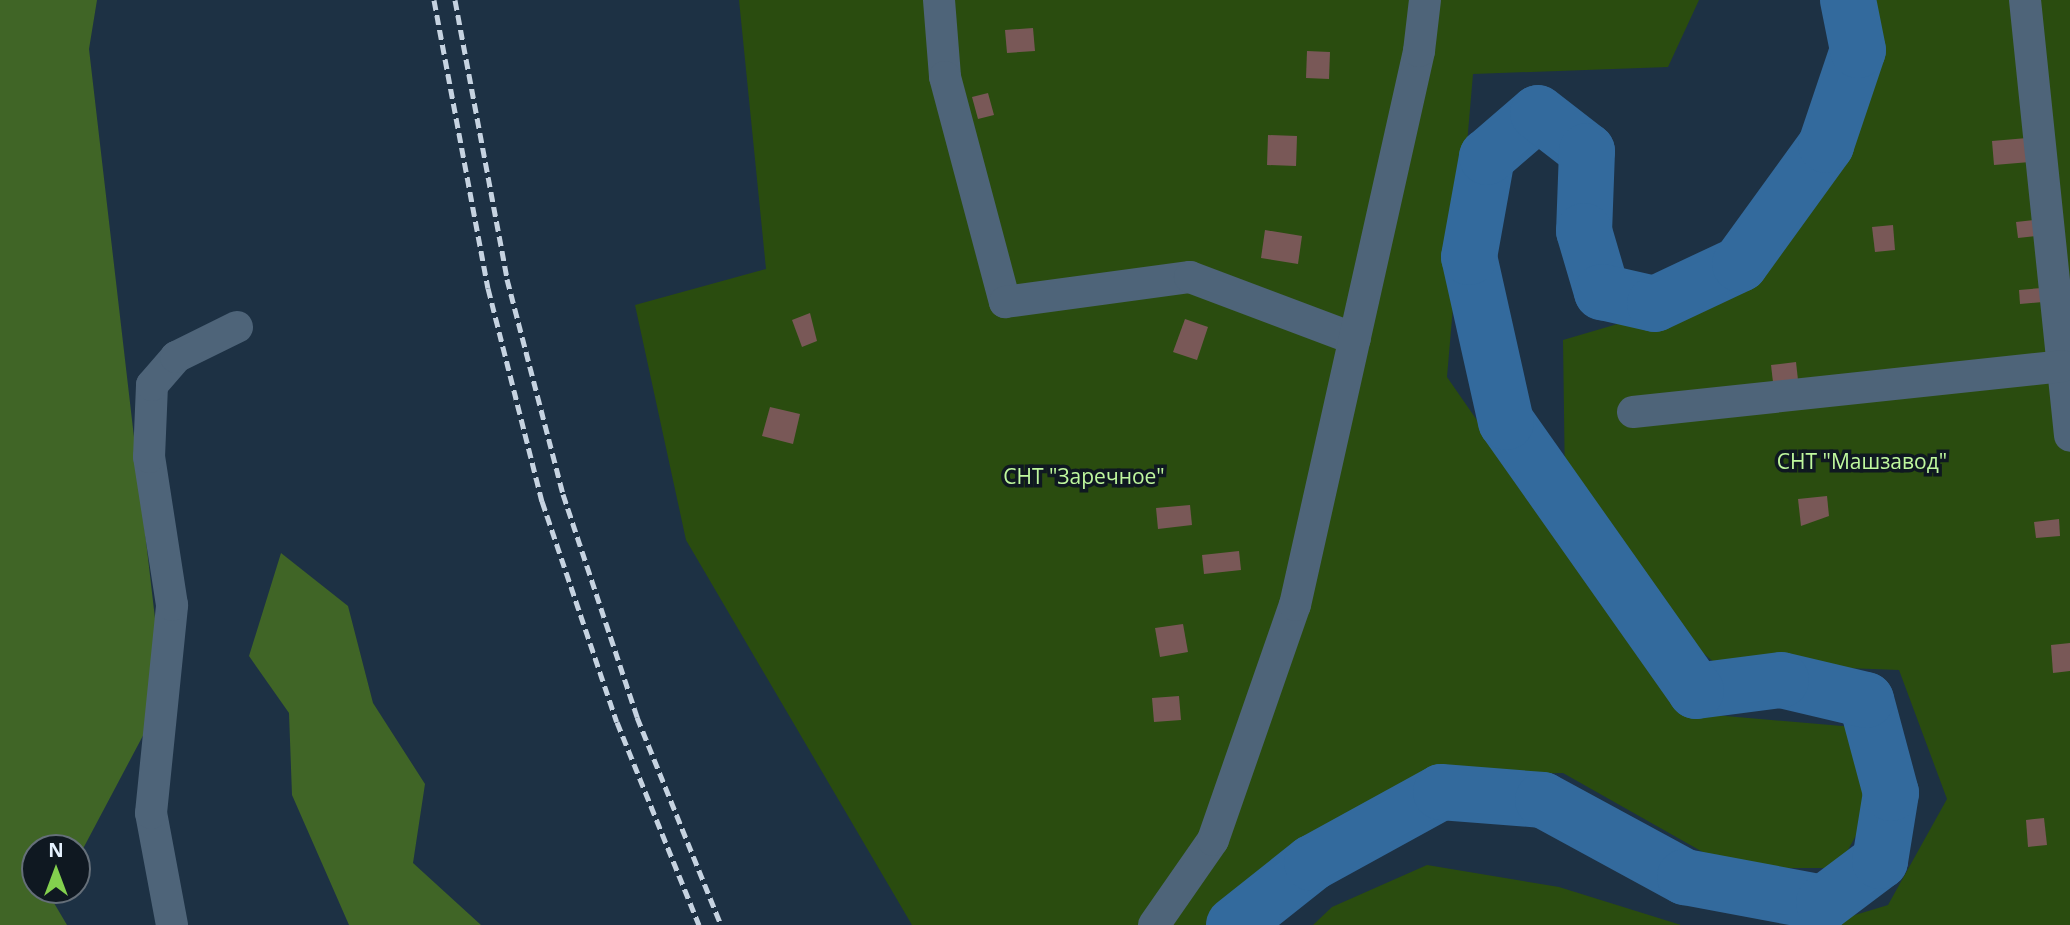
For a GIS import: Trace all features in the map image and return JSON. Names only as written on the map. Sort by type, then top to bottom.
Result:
[{"type":"lane","points":[[939,0],[945,77],[1005,302],[1190,277],[1355,339]]},
{"type":"lane","points":[[1154,925],[1213,840],[1286,631],[1355,339],[1425,0]]},
{"type":"lane","points":[[2025,0],[2059,216],[2063,366],[2070,436]]},
{"type":"lane","points":[[172,925],[151,813],[172,605],[149,457],[152,385],[176,357],[237,327]]},
{"type":"lane","points":[[1633,412],[2063,366]]},
{"type":"green space","points":[[0,0],[97,0],[89,49],[164,696],[91,834],[21,834],[21,904],[55,904],[67,925],[0,925]]},
{"type":"green space","name":"СНТ \"Заречное\"","points":[[739,0],[1699,0],[1668,67],[1473,74],[1447,377],[1679,712],[1854,727],[1875,801],[1838,868],[1731,868],[1563,773],[1439,775],[1292,847],[1212,925],[912,925],[686,540],[635,305],[766,269]]},
{"type":"green space","name":"СНТ \"Машзавод\"","points":[[1868,0],[2070,0],[2070,925],[1822,925],[1888,905],[1947,799],[1899,670],[1715,663],[1661,618],[1565,484],[1563,340],[1747,286],[1848,127]]},
{"type":"green space","points":[[281,553],[348,606],[373,703],[425,784],[413,863],[481,925],[349,925],[292,795],[289,713],[249,656]]},
{"type":"green space","points":[[1427,865],[1559,887],[1681,925],[1313,925],[1332,907]]},
{"type":"building","points":[[1033,28],[1035,51],[1007,53],[1005,30]]},
{"type":"building","points":[[1307,51],[1330,52],[1329,79],[1306,78]]},
{"type":"building","points":[[988,93],[994,115],[978,119],[972,97]]},
{"type":"building","points":[[1268,135],[1297,136],[1296,166],[1267,165]]},
{"type":"building","points":[[2027,138],[2030,162],[1994,165],[1992,141]]},
{"type":"building","points":[[2034,220],[2036,236],[2018,238],[2016,222]]},
{"type":"building","points":[[1893,225],[1895,250],[1875,252],[1872,227]]},
{"type":"building","points":[[1265,230],[1302,236],[1298,264],[1261,258]]},
{"type":"building","points":[[2042,288],[2043,302],[2020,304],[2019,290]]},
{"type":"building","points":[[810,313],[817,341],[802,347],[792,320]]},
{"type":"building","points":[[1185,319],[1208,327],[1197,360],[1173,352]]},
{"type":"building","points":[[1796,362],[1799,389],[1774,391],[1771,365]]},
{"type":"building","points":[[770,407],[800,414],[793,444],[762,436]]},
{"type":"building","points":[[1827,496],[1829,516],[1801,526],[1798,499]]},
{"type":"building","points":[[1190,505],[1192,525],[1158,529],[1156,508]]},
{"type":"building","points":[[2059,519],[2060,536],[2036,538],[2034,522]]},
{"type":"building","points":[[1239,551],[1241,570],[1204,574],[1202,555]]},
{"type":"building","points":[[1183,624],[1188,652],[1160,657],[1155,628]]},
{"type":"building","points":[[2070,643],[2070,671],[2053,673],[2051,645]]},
{"type":"building","points":[[1179,696],[1181,720],[1154,722],[1152,698]]},
{"type":"building","points":[[2044,818],[2047,845],[2028,847],[2026,820]]},
{"type":"waterway","points":[[1234,925],[1312,863],[1441,792],[1543,800],[1685,877],[1824,903],[1880,861],[1891,793],[1866,700],[1781,680],[1696,691],[1506,422],[1469,257],[1487,157],[1538,113],[1587,151],[1584,231],[1602,292],[1655,304],[1740,264],[1826,145],[1858,50],[1848,0]]},
{"type":"railway","points":[[434,0],[488,288],[542,501],[617,722],[699,925]]},
{"type":"railway","points":[[455,0],[507,279],[563,494],[637,717],[721,925]]}]
